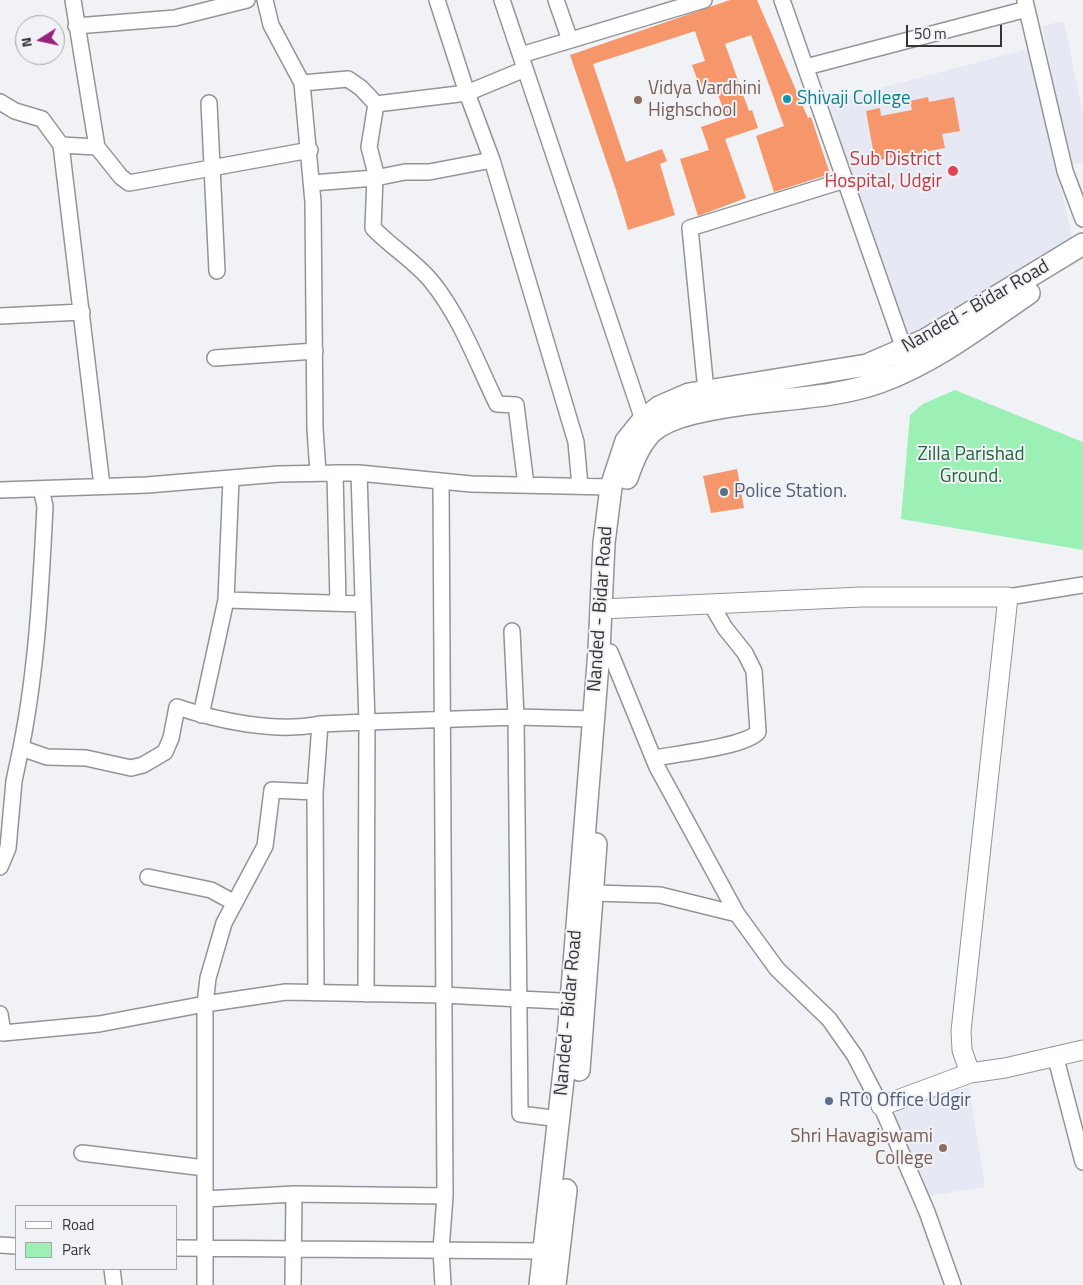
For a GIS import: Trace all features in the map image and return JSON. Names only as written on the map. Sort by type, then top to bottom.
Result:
[{"type":"highway","name":"Nanded - Bidar Road","points":[[555,1285],[586,890],[610,652],[606,609],[604,543],[612,487],[626,442],[643,420],[659,408],[689,394],[867,365],[925,340],[1083,244]]},
{"type":"highway","name":"Nanded - Bidar Road","points":[[586,890],[593,718],[606,609],[620,499],[642,444],[657,428],[678,417],[716,408],[848,390],[879,382],[940,354],[1083,257]]},
{"type":"highway","name":"Nanded - Bidar Road","points":[[540,1285],[560,1119],[578,1002]]},
{"type":"main road","points":[[606,609],[861,597],[1008,597],[961,1031],[962,1050],[970,1073]]},
{"type":"main road","points":[[881,1106],[970,1073],[1005,1068],[1083,1050]]},
{"type":"street","points":[[73,0],[97,147],[121,177],[129,183],[310,150]]},
{"type":"street","points":[[76,26],[175,18],[247,0]]},
{"type":"street","points":[[265,0],[270,25],[302,84],[310,150],[318,473]]},
{"type":"street","points":[[436,0],[492,160],[576,442],[580,486]]},
{"type":"street","points":[[502,0],[643,420]]},
{"type":"street","points":[[556,0],[570,40]]},
{"type":"street","points":[[376,104],[467,92],[523,62],[570,40],[704,0]]},
{"type":"street","points":[[782,0],[904,349]]},
{"type":"street","points":[[806,67],[1026,4],[1065,171],[1083,219]]},
{"type":"street","points":[[302,84],[348,80],[361,88],[376,104]]},
{"type":"street","points":[[0,102],[15,111],[42,119],[61,145],[102,486]]},
{"type":"street","points":[[209,103],[216,271]]},
{"type":"street","points":[[376,104],[369,147],[376,174],[373,228],[386,242],[412,261],[432,282],[454,314],[498,404],[516,405],[526,485]]},
{"type":"street","points":[[61,145],[97,147]]},
{"type":"street","points":[[312,183],[375,178],[406,172],[429,172],[492,160]]},
{"type":"street","points":[[706,391],[690,228],[845,180]]},
{"type":"street","points":[[0,316],[82,312]]},
{"type":"street","points":[[215,358],[315,351]]},
{"type":"street","points":[[0,490],[336,472],[441,482],[612,487]]},
{"type":"street","points":[[336,472],[338,604]]},
{"type":"street","points":[[359,473],[367,722],[366,994]]},
{"type":"street","points":[[200,715],[226,600],[231,479]]},
{"type":"street","points":[[441,482],[445,1196],[442,1250],[443,1285]]},
{"type":"street","points":[[0,867],[8,848],[14,781],[31,699],[38,625],[45,506],[41,489]]},
{"type":"street","points":[[1008,597],[1083,585]]},
{"type":"street","points":[[226,600],[363,604]]},
{"type":"street","points":[[654,758],[732,744],[752,739],[758,732],[754,671],[745,653],[711,604]]},
{"type":"street","points":[[512,631],[516,718],[520,1114],[560,1119]]},
{"type":"street","points":[[610,652],[654,758],[737,914],[777,969],[829,1019],[855,1056],[881,1106],[927,1212],[953,1285]]},
{"type":"street","points":[[21,748],[47,757],[86,758],[131,768],[143,765],[165,752],[171,738],[177,707],[200,715],[273,727],[298,728],[320,724],[441,719],[593,718]]},
{"type":"street","points":[[316,992],[315,792],[320,724]]},
{"type":"street","points":[[205,1285],[205,1004],[208,978],[224,923],[265,846],[272,790],[315,792]]},
{"type":"street","points":[[148,877],[210,890],[234,903]]},
{"type":"street","points":[[586,890],[660,896],[737,914]]},
{"type":"street","points":[[0,1014],[1,1033],[99,1024],[205,1004],[286,992],[443,994],[518,1000],[578,1002]]},
{"type":"street","points":[[1055,1055],[1083,1162]]},
{"type":"street","points":[[82,1153],[205,1168]]},
{"type":"street","points":[[205,1199],[294,1194],[445,1196]]},
{"type":"street","points":[[294,1194],[294,1285]]},
{"type":"street","points":[[0,1245],[15,1246]]},
{"type":"street","points":[[178,1248],[544,1251]]},
{"type":"street","points":[[112,1270],[114,1285]]},
{"type":"shaded area","points":[[1064,21],[1083,114],[1083,162],[1070,165],[1042,26]]},
{"type":"shaded area","name":"Sub District Hospital, Udgir","points":[[1028,49],[1073,240],[907,341],[881,269],[828,102]]},
{"type":"shaded area","name":"Shri Havagiswami College","points":[[969,1087],[985,1187],[927,1196],[890,1110]]},
{"type":"green space","name":"Zilla Parishad Ground.","points":[[955,390],[1083,442],[1083,550],[901,519],[910,415],[923,404]]},
{"type":"building","name":"Shivaji College","points":[[730,0],[757,0],[808,118],[811,117],[830,174],[774,192],[756,136],[784,126],[751,35],[725,44],[749,111],[752,110],[758,128],[725,139],[746,198],[698,216],[680,159],[709,150],[701,127],[727,118],[714,85],[701,90],[692,65],[705,61],[695,31],[593,64],[626,162],[662,149],[667,161],[660,164],[675,215],[628,230],[570,55]]},
{"type":"building","points":[[928,97],[929,102],[954,97],[960,131],[942,134],[945,148],[875,161],[866,111],[880,108],[881,116],[912,110],[910,101]]},
{"type":"building","name":"Police Station.","points":[[737,469],[744,508],[711,513],[703,476]]},
{"type":"place","name":"Shivaji College","points":[[787,99]]},
{"type":"place","name":"Vidya Vardhini Highschool","points":[[638,100]]},
{"type":"place","name":"Sub District Hospital, Udgir","points":[[953,171]]},
{"type":"place","name":"Police Station.","points":[[724,492]]},
{"type":"place","name":"RTO Office Udgir","points":[[829,1101]]},
{"type":"place","name":"Shri Havagiswami College","points":[[943,1148]]}]
